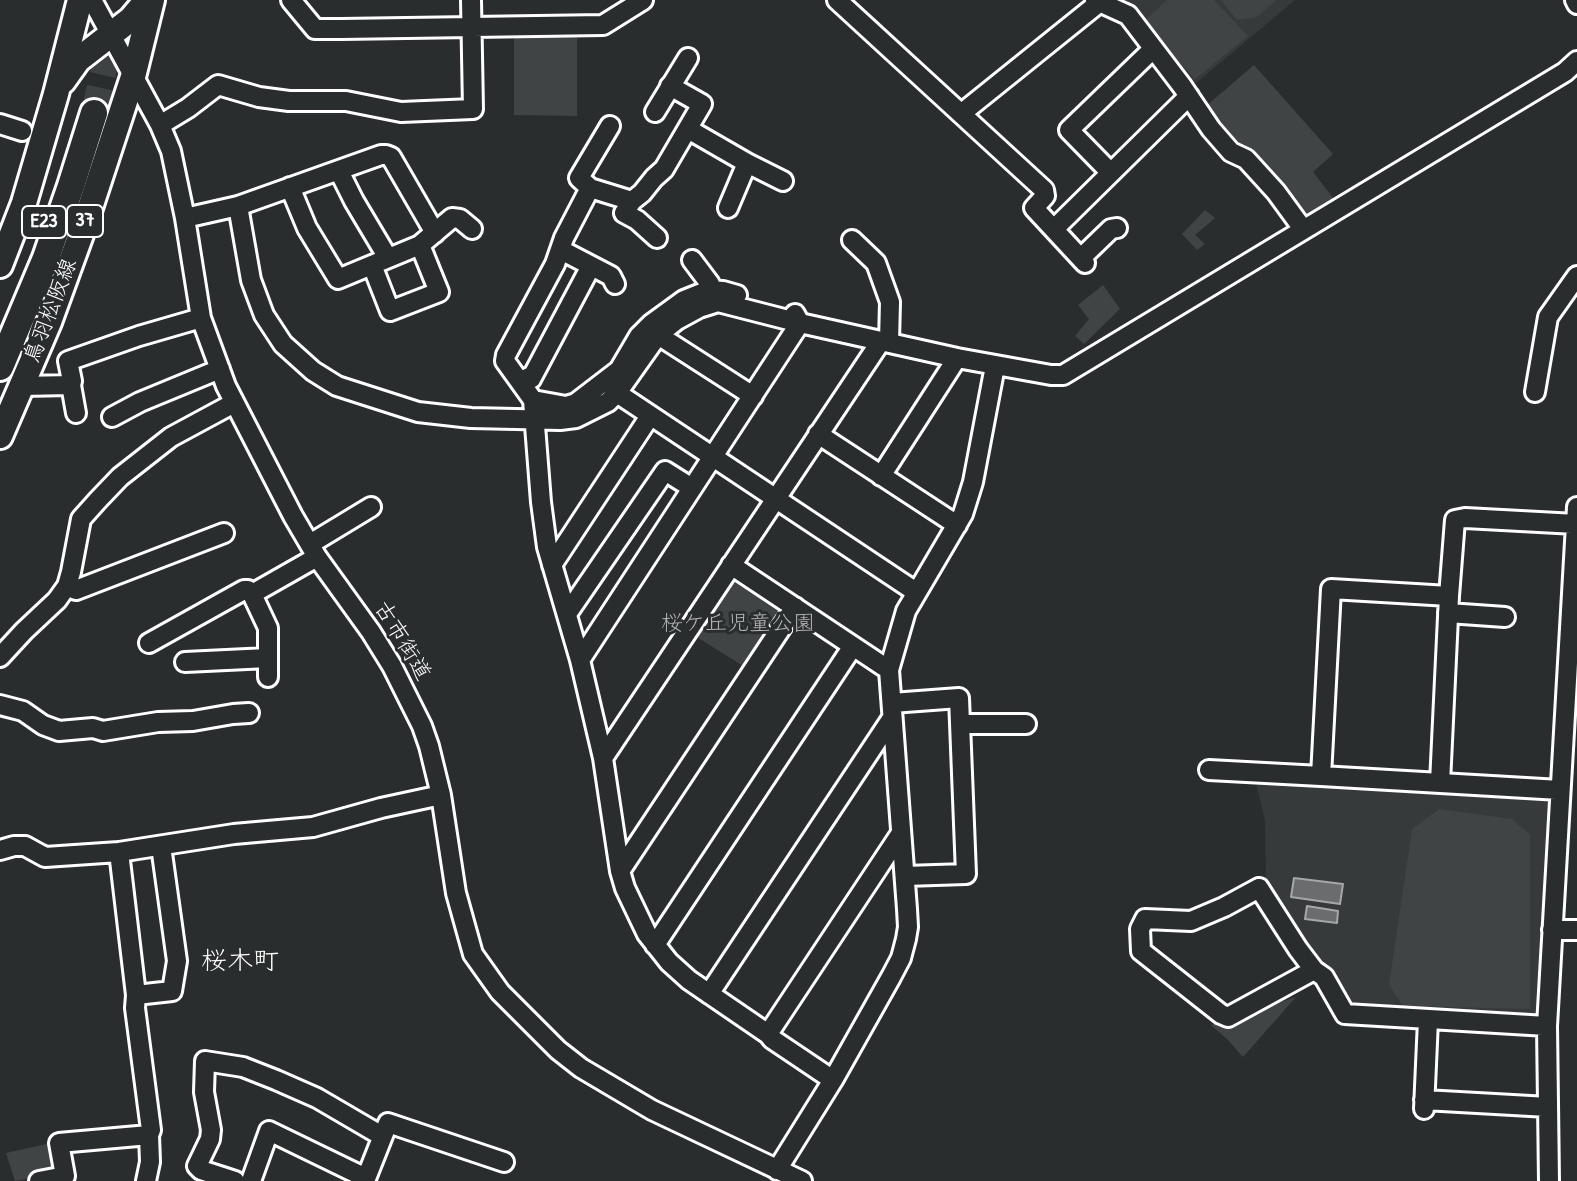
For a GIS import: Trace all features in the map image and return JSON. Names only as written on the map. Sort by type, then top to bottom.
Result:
[{"type":"highway","name":"E23","points":[[0,333],[87,110],[71,186],[46,258],[0,367]]},
{"type":"main road","points":[[0,265],[24,203],[80,0]]},
{"type":"main road","points":[[56,94],[78,60],[131,19],[149,0]]},
{"type":"main road","name":"鳥羽松阪線","points":[[0,436],[49,322],[84,226],[133,77],[149,0]]},
{"type":"street","name":"古市街道","points":[[92,0],[160,125],[175,163],[201,318],[234,403],[314,550],[392,666],[422,726],[441,795],[456,893],[473,954],[500,992],[540,1033],[581,1068],[652,1110],[802,1181]]},
{"type":"street","points":[[291,0],[315,29],[603,25],[643,0]]},
{"type":"street","points":[[160,125],[218,85],[259,97],[289,101],[346,101],[401,112],[473,109],[471,0]]},
{"type":"street","points":[[837,0],[1044,190],[1045,196],[1034,208],[1083,260],[1111,229],[1117,228]]},
{"type":"street","points":[[962,113],[1098,1],[1128,15],[1211,129],[1231,152],[1246,159],[1276,192],[1303,229]]},
{"type":"street","points":[[1111,173],[1069,130],[1153,49]]},
{"type":"street","points":[[655,112],[688,58]]},
{"type":"street","points":[[534,409],[560,420],[576,418],[608,402],[658,335],[677,320],[718,302],[957,358],[1063,375],[1565,72],[1577,61]]},
{"type":"street","points":[[657,238],[624,213],[664,169],[702,104],[670,86]]},
{"type":"street","points":[[1054,229],[1189,96]]},
{"type":"street","points":[[0,124],[22,131]]},
{"type":"street","points":[[610,126],[579,178],[590,188],[632,201]]},
{"type":"street","points":[[688,129],[783,181]]},
{"type":"street","points":[[185,218],[238,206],[386,155],[391,157],[435,233]]},
{"type":"street","points":[[728,208],[747,163]]},
{"type":"street","points":[[339,171],[380,261],[390,311],[439,292],[420,245]]},
{"type":"street","points":[[290,187],[307,228],[338,279],[420,245],[452,218],[460,219],[472,229]]},
{"type":"street","points":[[590,188],[505,361],[534,409],[547,547],[580,660],[603,758],[620,871],[635,910],[655,945],[669,962],[709,994],[833,1080]]},
{"type":"street","points":[[238,206],[251,280],[264,315],[283,344],[313,371],[337,386],[418,412],[471,418],[566,406],[583,398],[619,370],[639,336],[651,324],[684,300],[710,290],[723,291],[794,313],[800,323]]},
{"type":"street","points":[[603,758],[818,434],[885,342],[890,302],[876,263],[852,240]]},
{"type":"street","points":[[561,250],[611,276],[615,284]]},
{"type":"street","points":[[692,260],[710,284],[710,290]]},
{"type":"street","points":[[520,382],[529,377],[531,379],[591,266]]},
{"type":"street","points":[[1535,392],[1548,317],[1577,276]]},
{"type":"street","points":[[76,413],[68,361],[201,318]]},
{"type":"street","points":[[580,660],[800,323]]},
{"type":"street","points":[[658,335],[753,396]]},
{"type":"street","points":[[881,476],[957,358]]},
{"type":"street","points":[[777,1170],[833,1080],[901,958],[908,927],[889,670],[906,611],[963,514],[973,482],[995,366]]},
{"type":"street","points":[[112,417],[220,369]]},
{"type":"street","points":[[21,386],[71,385]]},
{"type":"street","points":[[617,393],[916,592]]},
{"type":"street","points":[[0,657],[67,586],[81,519],[120,477],[171,437],[234,403]]},
{"type":"street","points":[[552,565],[650,416]]},
{"type":"street","points":[[818,434],[957,525]]},
{"type":"street","points":[[567,614],[665,471],[692,488]]},
{"type":"street","points":[[252,594],[371,507]]},
{"type":"street","points":[[1440,783],[1455,520],[1576,516],[1547,1026],[1549,1181]]},
{"type":"street","points":[[67,586],[76,590],[224,533]]},
{"type":"street","points":[[731,565],[889,670]]},
{"type":"street","points":[[1321,776],[1331,589],[1448,604],[1505,617]]},
{"type":"street","points":[[149,643],[248,590],[268,628],[268,667],[185,662]]},
{"type":"street","points":[[620,871],[795,607]]},
{"type":"street","points":[[655,945],[853,646]]},
{"type":"street","points":[[709,994],[892,711],[959,698],[966,874],[905,876]]},
{"type":"street","points":[[0,705],[23,711],[43,725],[59,731],[93,728],[103,731],[249,713]]},
{"type":"street","points":[[961,724],[1026,724]]},
{"type":"street","points":[[1209,770],[1560,790]]},
{"type":"street","points":[[0,850],[25,846],[45,857],[119,852],[234,834],[313,827],[441,795]]},
{"type":"street","points":[[768,1034],[901,833]]},
{"type":"street","points":[[136,995],[172,991],[176,947],[161,846]]},
{"type":"street","points":[[119,852],[151,1130],[146,1181]]},
{"type":"street","points":[[1314,970],[1228,1017],[1141,951],[1140,929],[1145,919],[1191,921],[1206,916],[1259,888],[1298,949],[1314,970],[1324,977],[1345,1014],[1547,1026]]},
{"type":"street","points":[[1552,930],[1577,930]]},
{"type":"street","points":[[1428,1020],[1424,1105],[1548,1107]]},
{"type":"street","points":[[235,1181],[197,1166],[211,1130],[204,1092],[205,1061],[243,1067],[276,1080],[317,1098],[382,1136]]},
{"type":"street","points":[[251,1181],[269,1131],[366,1180],[388,1123],[504,1162]]},
{"type":"street","points":[[39,1181],[65,1176],[59,1143],[149,1135]]},
{"type":"shaded area","points":[[1123,0],[1295,0],[1190,88]]},
{"type":"shaded area","points":[[1256,783],[1545,793],[1554,799],[1542,1014],[1535,1020],[1352,1010],[1330,972],[1313,956],[1266,882],[1265,820]]},
{"type":"shaded area","points":[[1294,878],[1343,884],[1340,904],[1291,897]]},
{"type":"shaded area","points":[[1307,906],[1338,911],[1337,923],[1305,919]]},
{"type":"green space","points":[[1167,0],[1214,0],[1248,36],[1195,79],[1142,23]]},
{"type":"green space","points":[[1221,0],[1276,0],[1257,17],[1237,20]]},
{"type":"green space","points":[[577,32],[577,116],[514,115],[514,33]]},
{"type":"green space","points":[[1254,65],[1333,154],[1313,172],[1337,203],[1307,222],[1234,149],[1205,107]]},
{"type":"green space","points":[[1205,210],[1215,218],[1195,235],[1205,244],[1197,250],[1182,234]]},
{"type":"green space","points":[[1103,285],[1120,309],[1084,344],[1075,336],[1089,319],[1078,305]]},
{"type":"green space","name":"桜ケ丘児童公園","points":[[737,578],[783,608],[783,614],[748,669],[692,634],[729,579]]},
{"type":"green space","points":[[1439,809],[1512,819],[1530,835],[1530,1009],[1403,1006],[1389,985],[1412,829]]},
{"type":"green space","points":[[1296,997],[1243,1057],[1211,1025]]},
{"type":"green space","points":[[47,1144],[54,1149],[59,1167],[54,1174],[15,1181],[6,1153]]},
{"type":"tunnel","points":[[94,113],[120,0]]},
{"type":"district","name":"桜木町","points":[[240,962]]}]
